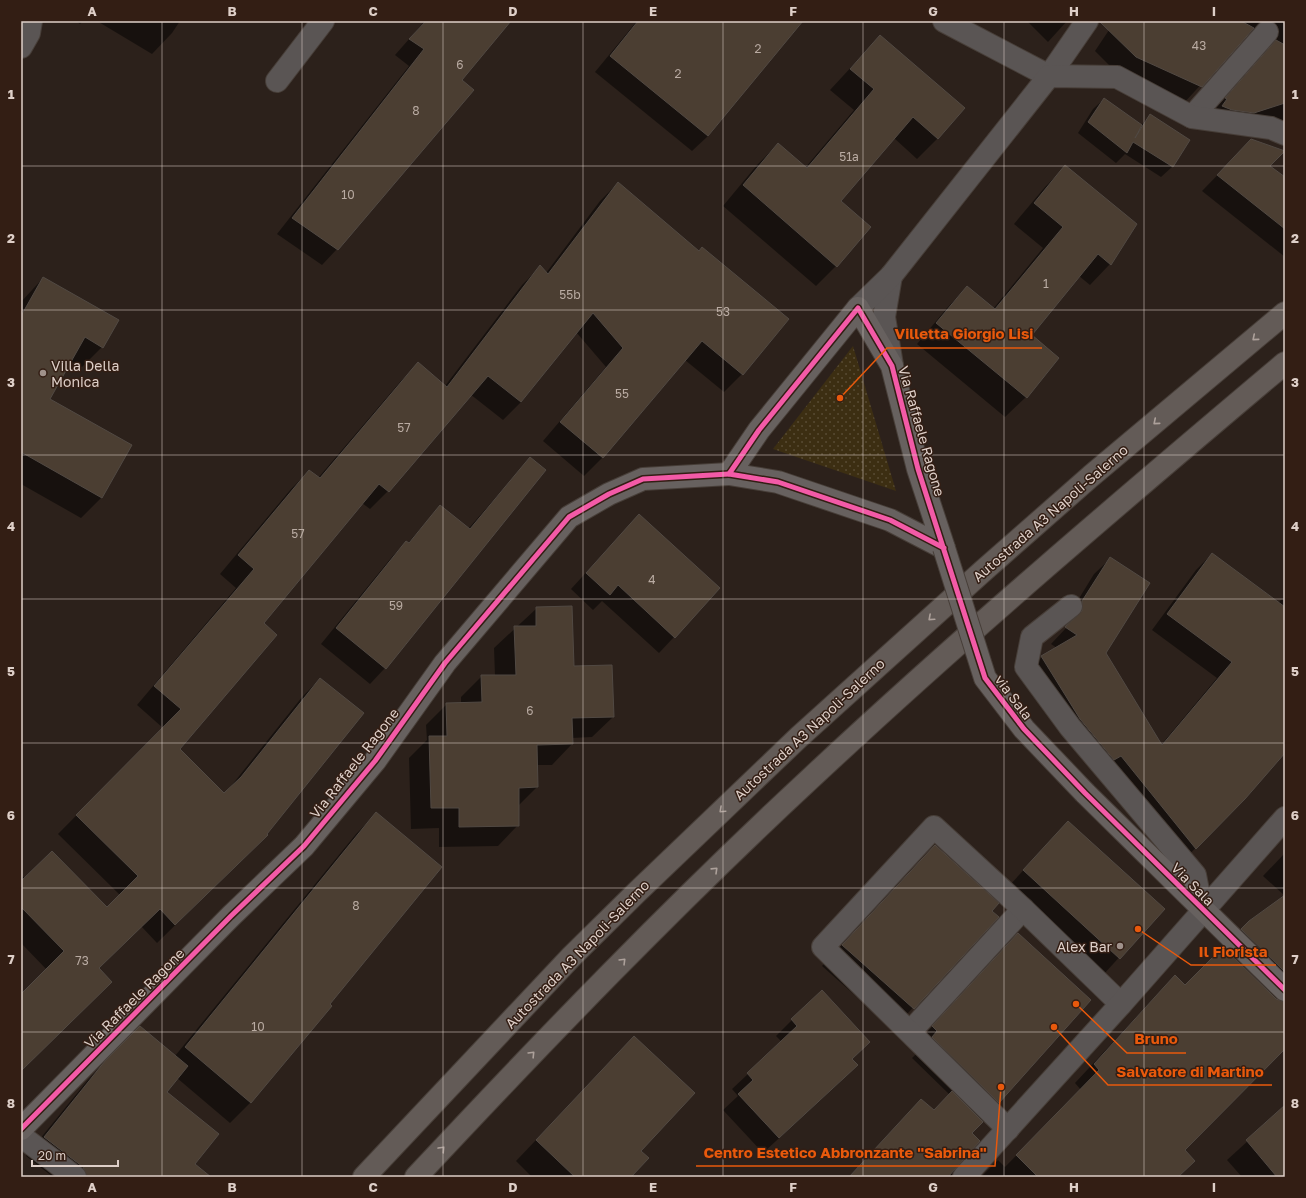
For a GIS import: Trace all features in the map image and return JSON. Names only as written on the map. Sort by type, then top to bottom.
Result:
[{"type":"highway","name":"Autostrada A3 Napoli-Salerno","points":[[364,1177],[572,956],[799,737],[1091,476],[1285,313]]},
{"type":"highway","points":[[416,1177],[504,1083],[666,917],[812,776],[1008,600],[1285,363]]},
{"type":"street","points":[[21,47],[29,33],[31,21]]},
{"type":"street","points":[[277,81],[323,21]]},
{"type":"street","points":[[944,21],[1049,76],[1117,77],[1192,117],[1271,128],[1285,134]]},
{"type":"street","points":[[729,474],[759,430],[858,308],[891,276],[1049,76],[1087,21]]},
{"type":"street","points":[[1192,117],[1267,32]]},
{"type":"street","points":[[891,276],[884,317],[892,366]]},
{"type":"street","name":"Via Raffaele Ragone","points":[[858,308],[892,366],[918,469],[944,548]]},
{"type":"street","name":"Via Raffaele Ragone","points":[[21,1128],[231,916],[304,846],[375,761],[445,664],[569,517],[609,494],[643,479],[729,474],[778,482],[883,517],[944,548]]},
{"type":"street","name":"via Sala","points":[[944,548],[985,678],[1024,729],[1085,793]]},
{"type":"street","points":[[1071,606],[1032,637],[1026,667],[1070,727],[1195,875],[1202,911]]},
{"type":"street","name":"Via Sala","points":[[1085,793],[1202,911],[1285,990]]},
{"type":"street","points":[[964,1177],[1121,1004],[1285,818]]},
{"type":"street","points":[[1008,1129],[823,947],[934,827],[1023,909],[1121,1004]]},
{"type":"street","points":[[910,1032],[1023,909]]},
{"type":"street","points":[[21,1136],[75,1177]]},
{"type":"shaded area","points":[[853,346],[896,491],[773,449]]},
{"type":"building","points":[[426,21],[511,21],[462,80],[474,90],[338,250],[292,218],[424,49],[409,39]]},
{"type":"building","points":[[638,21],[803,21],[708,136],[610,56]]},
{"type":"building","points":[[1099,21],[1241,21],[1254,28],[1202,87],[1136,57]]},
{"type":"building","points":[[880,35],[965,108],[938,139],[913,117],[841,201],[871,227],[837,267],[743,185],[778,143],[807,168],[874,89],[850,69]]},
{"type":"building","points":[[1276,40],[1285,45],[1285,103],[1254,113],[1232,110],[1222,106],[1227,99],[1225,98]]},
{"type":"building","points":[[1104,98],[1142,125],[1135,138],[1150,114],[1190,140],[1173,167],[1133,142],[1127,153],[1088,122]]},
{"type":"building","points":[[1251,139],[1285,151],[1270,166],[1285,177],[1285,229],[1217,175]]},
{"type":"building","points":[[1065,165],[1137,224],[1111,265],[1098,254],[1032,335],[1059,358],[1027,398],[936,323],[967,286],[995,309],[1063,227],[1034,203]]},
{"type":"building","points":[[618,182],[699,251],[702,247],[789,319],[743,375],[702,341],[603,458],[560,422],[623,348],[593,313],[521,402],[488,376],[389,492],[379,484],[264,623],[277,635],[180,749],[224,793],[241,777],[320,678],[364,713],[267,834],[268,835],[175,925],[160,909],[99,968],[112,982],[21,1071],[21,994],[64,951],[21,907],[21,881],[52,851],[107,907],[138,876],[76,815],[181,709],[154,686],[254,569],[238,555],[309,470],[320,478],[418,362],[447,387],[540,265],[548,274]]},
{"type":"building","name":"Villa Della Monica","points":[[43,277],[119,320],[103,348],[85,337],[50,399],[132,445],[102,498],[21,452],[21,316]]},
{"type":"building","points":[[530,457],[546,470],[386,669],[336,628],[406,541],[409,543],[440,505],[470,529]]},
{"type":"building","points":[[639,514],[720,588],[675,638],[618,585],[610,595],[586,573]]},
{"type":"building","points":[[1212,553],[1285,607],[1285,753],[1245,799],[1196,849],[1121,756],[1114,760],[1080,719],[1041,656],[1077,635],[1065,627],[1082,611],[1082,601],[1110,557],[1150,583],[1106,653],[1162,745],[1232,662],[1167,614]]},
{"type":"building","points":[[572,606],[574,666],[612,665],[614,717],[572,718],[573,744],[537,745],[538,787],[519,788],[519,826],[459,827],[459,808],[431,808],[429,736],[447,736],[446,703],[482,702],[481,675],[516,675],[514,626],[536,626],[536,607]]},
{"type":"building","points":[[376,812],[442,867],[330,1004],[332,1006],[251,1103],[185,1047]]},
{"type":"building","points":[[1068,821],[1165,909],[1120,959],[1023,870]]},
{"type":"building","points":[[935,845],[999,903],[992,911],[999,917],[914,1009],[842,945]]},
{"type":"building","points":[[1285,895],[1285,972],[1241,929],[1249,921]]},
{"type":"building","points":[[1018,933],[1091,1000],[999,1103],[932,1037],[937,1031],[932,1026]]},
{"type":"building","points":[[1223,947],[1276,999],[1285,1002],[1285,1049],[1185,1150],[1195,1161],[1178,1177],[1038,1177],[1016,1155],[1099,1070],[1094,1064],[1175,975],[1185,985]]},
{"type":"building","points":[[822,990],[870,1042],[852,1059],[858,1065],[779,1138],[738,1094],[753,1080],[747,1073],[797,1026],[791,1019]]},
{"type":"building","points":[[140,1026],[188,1066],[167,1092],[219,1134],[195,1164],[211,1177],[87,1177],[83,1167],[44,1137],[105,1061]]},
{"type":"building","points":[[634,1036],[695,1093],[641,1151],[649,1158],[631,1177],[575,1177],[536,1140]]},
{"type":"building","points":[[952,1091],[983,1122],[972,1133],[980,1141],[948,1177],[849,1177],[921,1099],[934,1110]]},
{"type":"building","points":[[1285,1105],[1285,1177],[1277,1177],[1246,1140]]},
{"type":"cycle path","points":[[944,548],[890,520],[778,482],[729,474],[759,430],[858,308],[892,366],[918,469],[985,678],[1024,729],[1085,793],[1285,990]]},
{"type":"cycle path","points":[[21,1129],[231,916],[304,846],[375,761],[445,663],[569,517],[609,494],[643,479],[729,474]]},
{"type":"place","name":"Villa Della Monica","points":[[43,373]]},
{"type":"place","name":"Villetta Giorgio Lisi","points":[[840,398]]},
{"type":"place","name":"Il Fiorista","points":[[1138,929]]},
{"type":"place","name":"Alex Bar","points":[[1120,946]]},
{"type":"place","name":"Bruno","points":[[1076,1004]]},
{"type":"place","name":"Salvatore di Martino","points":[[1054,1027]]},
{"type":"place","name":"Centro Estetico Abbronzante \"Sabrina\"","points":[[1001,1087]]}]
